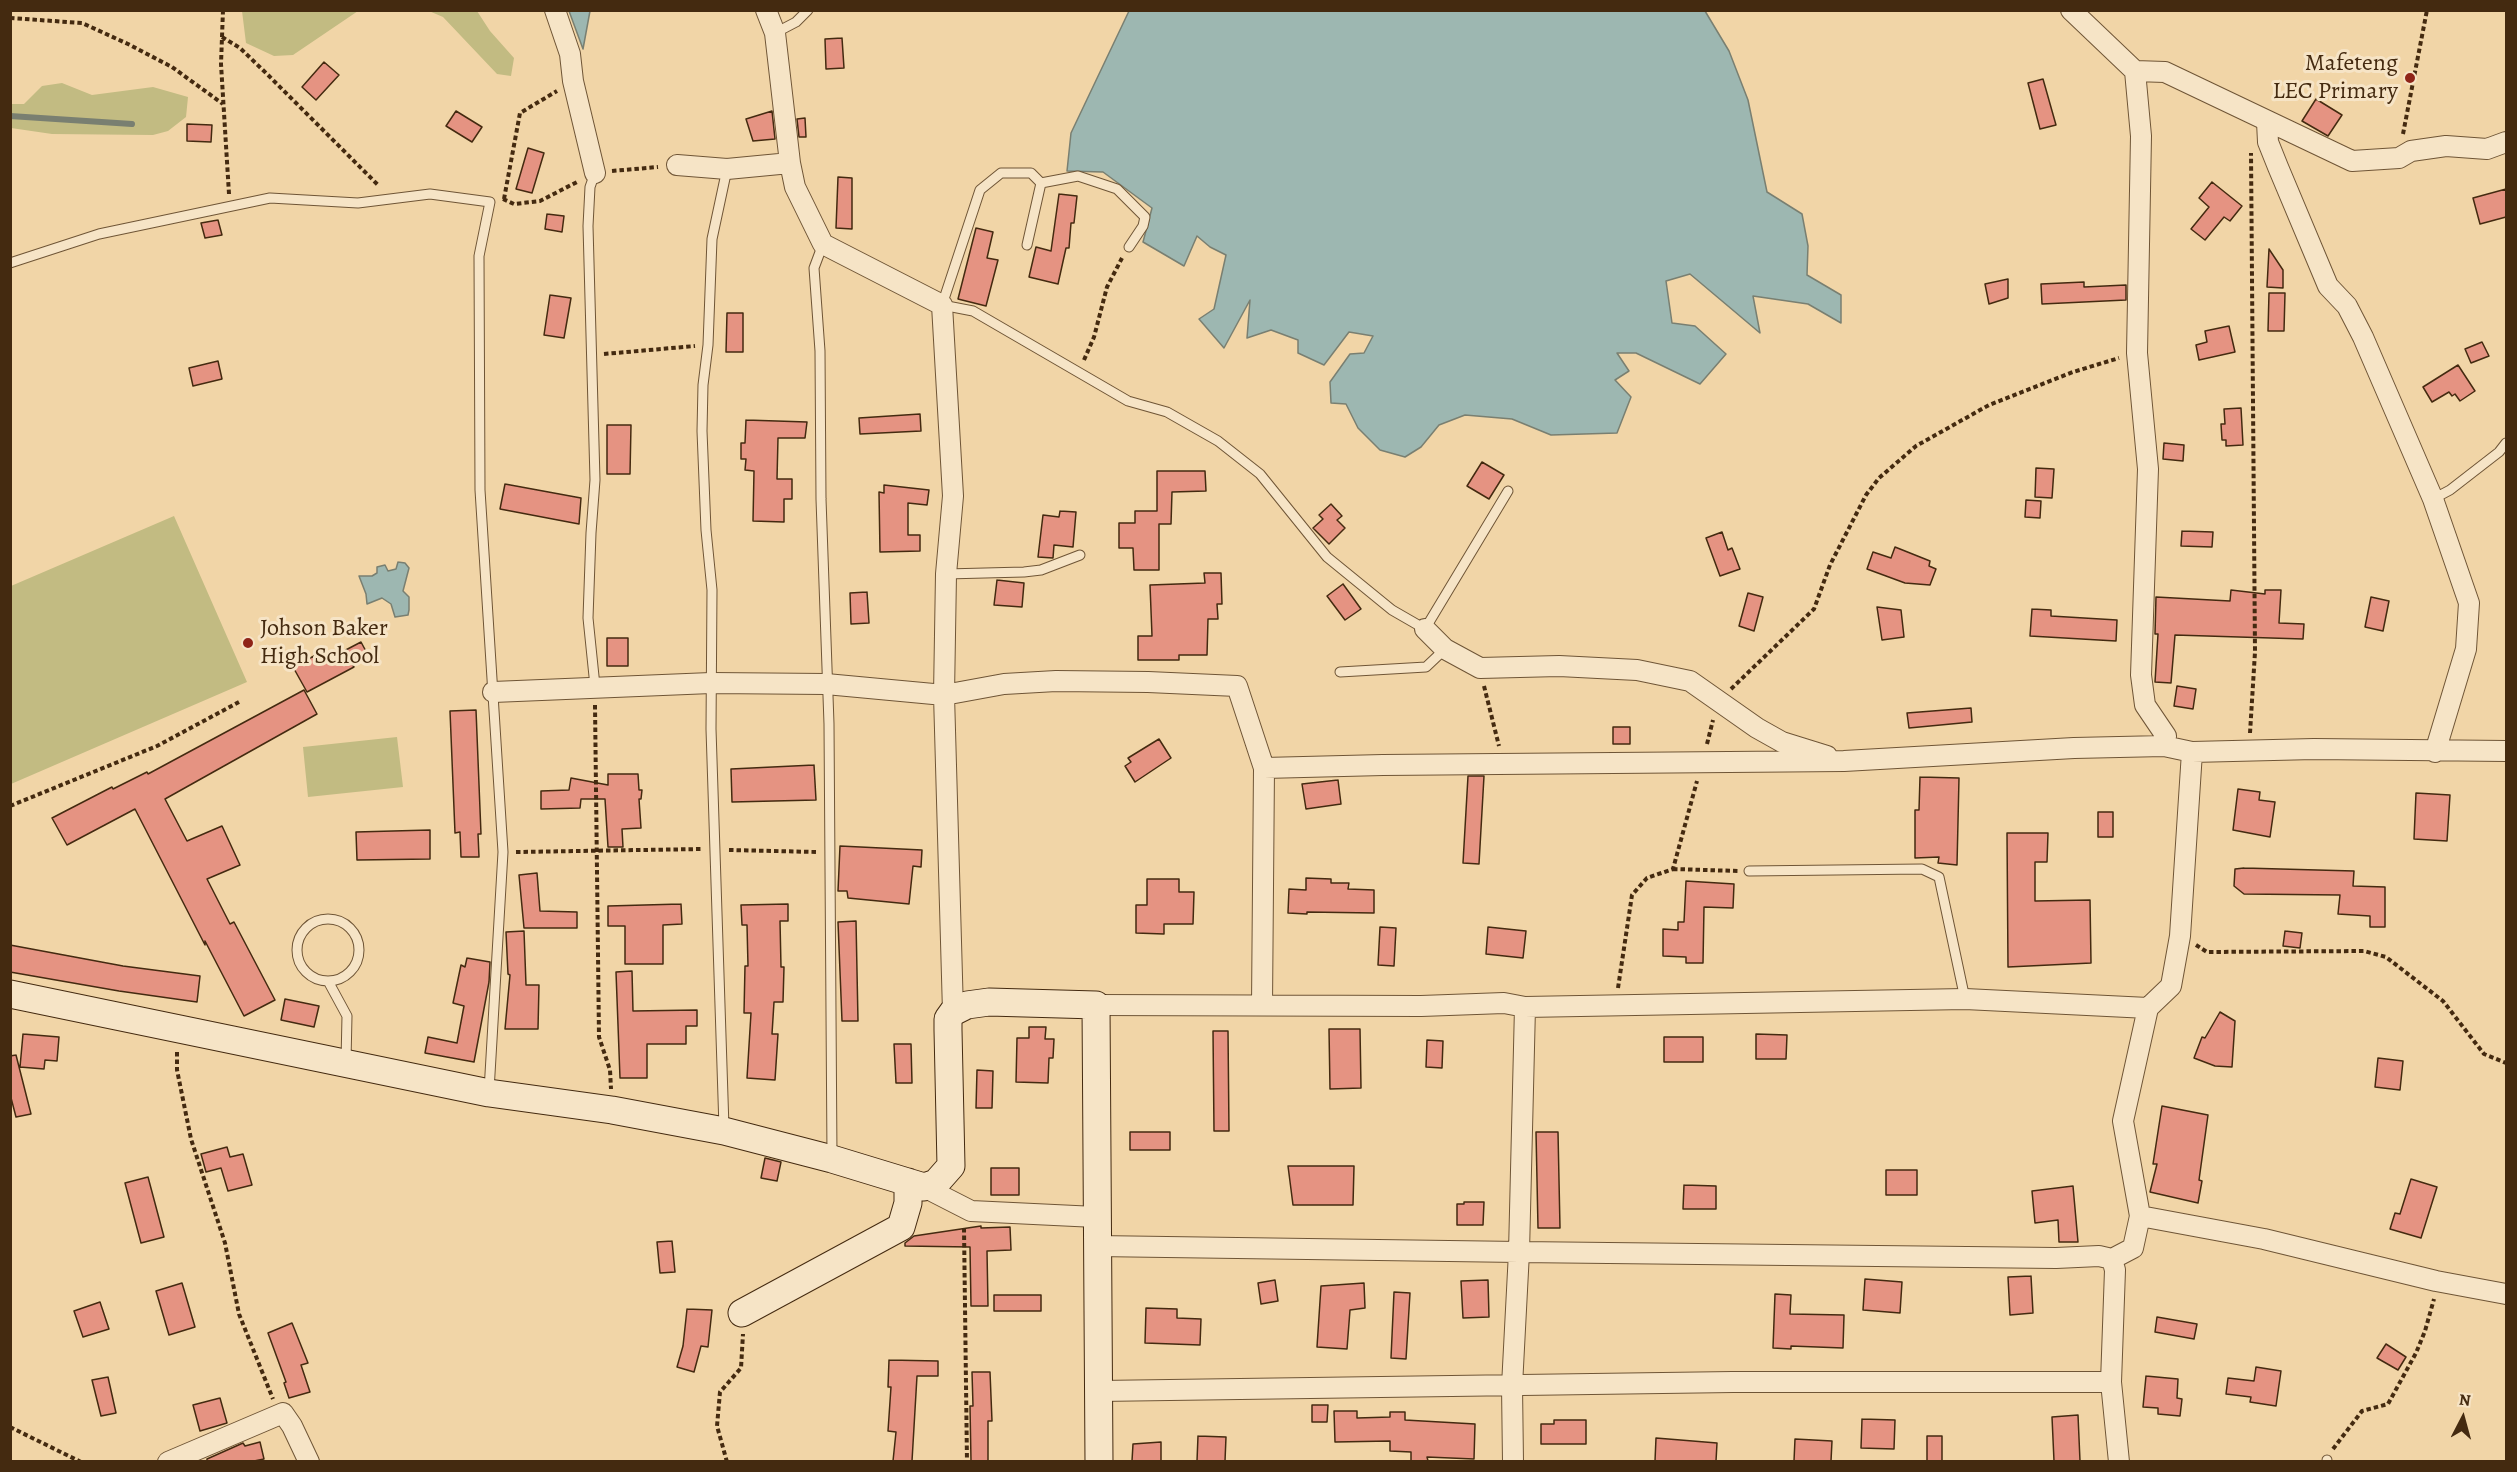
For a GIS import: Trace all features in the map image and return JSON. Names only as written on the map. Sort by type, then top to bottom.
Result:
[{"type":"street","points":[[555,10],[570,54],[573,81],[595,173]]},
{"type":"street","points":[[766,10],[774,33],[795,187],[823,244],[942,305],[953,496],[946,574],[944,695],[953,1012]]},
{"type":"street","points":[[2071,10],[2135,71],[2141,136],[2137,353],[2148,470],[2141,675],[2145,705],[2166,736],[2164,746]]},
{"type":"street","points":[[2135,71],[2165,72],[2268,132],[2352,161],[2399,158],[2411,151],[2446,146],[2487,149],[2506,142]]},
{"type":"street","points":[[2268,132],[2328,286],[2348,306],[2433,499],[2469,603],[2466,649],[2435,752]]},
{"type":"street","points":[[677,165],[727,170],[790,163]]},
{"type":"street","points":[[1425,629],[1444,649],[1480,668],[1559,666],[1637,670],[1690,681],[1757,728],[1782,742],[1844,761]]},
{"type":"street","points":[[493,692],[594,686],[711,683],[826,684],[944,695],[1004,684],[1056,681],[1237,686],[1264,768],[1262,1005]]},
{"type":"street","points":[[1264,768],[1844,761],[2074,748],[2164,746],[2192,752],[2249,749],[2506,751]]},
{"type":"street","points":[[1096,1246],[2056,1258],[2099,1256],[2112,1259],[2133,1248],[2140,1216],[2123,1121],[2148,1008],[2171,987],[2180,936],[2192,752]]},
{"type":"street","points":[[10,994],[489,1093],[612,1110],[724,1131],[916,1184],[971,1210],[1096,1217]]},
{"type":"street","points":[[916,1184],[936,1183],[951,1166],[948,1019],[953,1012],[967,1005],[989,1002],[1096,1005],[1421,1006],[1504,1003],[1525,1007],[1965,999],[2148,1008]]},
{"type":"street","points":[[1096,1005],[1099,1461]]},
{"type":"street","points":[[1513,1461],[1512,1386],[1519,1252],[1525,1007]]},
{"type":"street","points":[[742,1314],[901,1227],[916,1184]]},
{"type":"street","points":[[2140,1216],[2264,1239],[2436,1281],[2506,1294]]},
{"type":"street","points":[[2112,1259],[2115,1270],[2111,1382],[2119,1461]]},
{"type":"street","points":[[1099,1391],[1732,1382],[2111,1382]]},
{"type":"street","points":[[168,1461],[283,1413],[309,1461]]},
{"type":"lane","points":[[774,33],[796,22],[808,10]]},
{"type":"lane","points":[[724,1131],[711,683],[712,590],[706,530],[702,431],[703,385],[708,345],[711,239],[727,170]]},
{"type":"lane","points":[[594,686],[588,618],[595,480],[588,226],[590,187],[595,173]]},
{"type":"lane","points":[[1041,183],[1031,173],[1001,174],[980,190],[942,305],[972,311],[1128,401],[1167,412],[1218,441],[1260,474],[1327,557],[1392,610],[1425,629],[1508,491]]},
{"type":"lane","points":[[1041,183],[1078,176],[1117,189],[1145,217],[1143,226],[1129,248]]},
{"type":"lane","points":[[1027,245],[1041,183]]},
{"type":"lane","points":[[10,262],[99,234],[270,198],[358,204],[430,194],[490,202],[479,256],[480,479],[503,852],[489,1093]]},
{"type":"lane","points":[[823,244],[814,268],[820,351],[830,852],[832,1159]]},
{"type":"lane","points":[[2433,499],[2451,490],[2499,452],[2506,443]]},
{"type":"lane","points":[[946,574],[1041,570],[1080,555]]},
{"type":"lane","points":[[1340,672],[1426,667],[1444,649]]},
{"type":"lane","points":[[1749,871],[1922,869],[1939,877],[1965,999]]},
{"type":"lane","points":[[333,919],[342,923],[356,937],[358,957],[348,974],[328,981],[318,980],[302,968],[297,948],[304,929],[313,923],[333,919]]},
{"type":"lane","points":[[328,981],[347,1016],[346,1065]]},
{"type":"path","points":[[223,10],[222,104],[229,207]]},
{"type":"path","points":[[2411,151],[2403,134],[2427,10]]},
{"type":"path","points":[[10,18],[82,23],[172,67],[222,104]]},
{"type":"path","points":[[222,37],[240,48],[383,189],[388,199]]},
{"type":"path","points":[[504,199],[520,113],[573,81]]},
{"type":"path","points":[[2249,749],[2255,652],[2251,152],[2268,132]]},
{"type":"path","points":[[490,202],[504,199],[514,204],[540,201],[595,173],[677,165]]},
{"type":"path","points":[[1079,372],[1094,337],[1107,287],[1129,248]]},
{"type":"path","points":[[591,356],[708,345]]},
{"type":"path","points":[[1673,869],[1719,700],[1814,609],[1830,565],[1866,495],[1879,478],[1916,446],[1989,405],[2073,372],[2137,353]]},
{"type":"path","points":[[1480,668],[1503,764]]},
{"type":"path","points":[[594,686],[599,1037],[610,1070],[612,1110]]},
{"type":"path","points":[[10,806],[157,746],[239,702]]},
{"type":"path","points":[[503,852],[716,849],[830,852]]},
{"type":"path","points":[[1610,1006],[1619,984],[1632,895],[1647,878],[1673,869],[1749,871]]},
{"type":"path","points":[[2180,936],[2207,952],[2364,951],[2386,957],[2443,1001],[2484,1054],[2506,1064]]},
{"type":"path","points":[[177,1028],[177,1070],[191,1139],[225,1243],[239,1314],[272,1397],[283,1413]]},
{"type":"path","points":[[964,1207],[967,1461]]},
{"type":"path","points":[[2327,1461],[2335,1444],[2362,1411],[2388,1404],[2425,1331],[2436,1294],[2436,1281]]},
{"type":"path","points":[[727,1461],[717,1426],[720,1392],[741,1368],[742,1314]]},
{"type":"path","points":[[10,1427],[81,1461]]},
{"type":"shaded area","points":[[242,10],[358,11],[293,55],[274,56],[246,43]]},
{"type":"shaded area","points":[[429,11],[477,11],[490,31],[514,58],[511,76],[497,74],[443,17]]},
{"type":"shaded area","points":[[62,83],[92,95],[153,87],[188,97],[186,117],[168,131],[153,135],[52,134],[11,128],[11,104],[24,104],[42,86]]},
{"type":"shaded area","points":[[174,516],[247,682],[11,784],[11,586]]},
{"type":"shaded area","points":[[397,737],[403,787],[308,797],[303,747]]},
{"type":"water","points":[[569,11],[590,11],[583,49]]},
{"type":"water","points":[[1129,11],[1705,11],[1729,51],[1748,100],[1767,192],[1802,214],[1808,246],[1807,275],[1841,295],[1841,323],[1808,304],[1753,296],[1760,333],[1690,274],[1666,281],[1672,323],[1695,326],[1726,354],[1700,384],[1636,353],[1617,353],[1629,371],[1615,380],[1631,397],[1617,433],[1551,435],[1512,419],[1465,415],[1439,425],[1421,447],[1405,457],[1380,450],[1358,428],[1346,404],[1331,403],[1330,382],[1350,354],[1364,353],[1373,336],[1349,332],[1324,365],[1298,353],[1298,340],[1271,330],[1247,338],[1250,300],[1224,348],[1199,319],[1214,309],[1226,255],[1210,247],[1197,236],[1184,266],[1143,242],[1152,208],[1103,172],[1067,171],[1071,133]]},
{"type":"water","points":[[398,562],[405,563],[409,568],[403,591],[409,597],[409,610],[408,615],[395,617],[391,604],[382,598],[367,604],[359,576],[372,576],[377,573],[377,567],[385,565],[388,571],[396,569]]},
{"type":"building","points":[[842,38],[844,68],[826,69],[825,39]]},
{"type":"building","points":[[324,62],[339,75],[316,100],[302,87]]},
{"type":"building","points":[[2043,79],[2056,125],[2040,129],[2028,83]]},
{"type":"building","points":[[2316,99],[2342,115],[2328,136],[2302,121]]},
{"type":"building","points":[[456,111],[482,127],[472,142],[446,126]]},
{"type":"building","points":[[772,111],[775,139],[753,141],[746,119]]},
{"type":"building","points":[[805,118],[806,137],[799,137],[797,119]]},
{"type":"building","points":[[187,124],[212,125],[211,142],[187,141]]},
{"type":"building","points":[[528,148],[544,153],[532,193],[516,189]]},
{"type":"building","points":[[838,177],[852,178],[852,229],[836,228]]},
{"type":"building","points":[[2212,182],[2242,206],[2230,221],[2224,217],[2205,240],[2191,229],[2209,207],[2199,198]]},
{"type":"building","points":[[2506,189],[2506,217],[2480,224],[2473,198]]},
{"type":"building","points":[[1059,194],[1077,196],[1074,223],[1071,223],[1069,248],[1066,248],[1058,284],[1029,277],[1036,247],[1051,251]]},
{"type":"building","points":[[547,214],[564,216],[562,232],[545,229]]},
{"type":"building","points":[[218,220],[222,235],[205,238],[201,223]]},
{"type":"building","points":[[976,228],[993,232],[987,258],[998,260],[986,306],[958,299]]},
{"type":"building","points":[[2269,249],[2283,270],[2283,288],[2267,287]]},
{"type":"building","points":[[2008,279],[2008,298],[1989,304],[1985,284]]},
{"type":"building","points":[[2084,282],[2084,287],[2126,285],[2126,300],[2042,304],[2041,284]]},
{"type":"building","points":[[2269,293],[2285,293],[2284,331],[2268,331]]},
{"type":"building","points":[[550,295],[571,298],[564,338],[544,335]]},
{"type":"building","points":[[727,313],[743,313],[743,352],[726,352]]},
{"type":"building","points":[[2229,326],[2235,352],[2199,360],[2196,345],[2207,342],[2205,331]]},
{"type":"building","points":[[2482,342],[2489,356],[2471,363],[2465,349]]},
{"type":"building","points":[[218,361],[222,379],[193,386],[189,368]]},
{"type":"building","points":[[2458,365],[2475,391],[2460,401],[2455,394],[2452,396],[2449,392],[2432,402],[2423,387]]},
{"type":"building","points":[[2241,408],[2243,445],[2226,446],[2226,440],[2222,440],[2221,424],[2225,424],[2224,409]]},
{"type":"building","points":[[920,414],[921,431],[860,434],[859,418]]},
{"type":"building","points":[[746,420],[807,422],[805,438],[778,438],[777,479],[792,479],[792,499],[784,499],[784,522],[753,521],[754,471],[745,470],[746,459],[741,459],[741,443],[745,443]]},
{"type":"building","points":[[607,425],[631,425],[630,474],[607,474]]},
{"type":"building","points":[[2164,443],[2184,445],[2183,461],[2163,459]]},
{"type":"building","points":[[1482,462],[1504,475],[1489,499],[1467,486]]},
{"type":"building","points":[[2036,468],[2054,469],[2052,498],[2035,497]]},
{"type":"building","points":[[1157,471],[1205,471],[1206,491],[1172,492],[1171,524],[1159,524],[1159,570],[1134,570],[1133,548],[1119,548],[1119,523],[1135,523],[1135,511],[1157,511]]},
{"type":"building","points":[[505,484],[581,498],[579,524],[500,509]]},
{"type":"building","points":[[884,485],[929,490],[927,505],[908,503],[908,535],[920,535],[920,551],[880,552],[879,492],[884,493]]},
{"type":"building","points":[[2026,500],[2041,501],[2040,518],[2025,517]]},
{"type":"building","points":[[1331,504],[1342,516],[1337,520],[1345,528],[1329,544],[1313,528],[1323,519],[1319,515]]},
{"type":"building","points":[[1060,511],[1076,512],[1073,547],[1054,545],[1053,558],[1038,557],[1043,515],[1059,517]]},
{"type":"building","points":[[2182,531],[2213,532],[2212,547],[2181,546]]},
{"type":"building","points":[[1722,532],[1728,550],[1732,548],[1740,569],[1720,576],[1706,538]]},
{"type":"building","points":[[1895,547],[1930,561],[1929,566],[1936,569],[1930,585],[1905,583],[1867,569],[1873,552],[1891,558]]},
{"type":"building","points":[[1204,573],[1221,573],[1222,604],[1217,604],[1218,619],[1208,619],[1207,655],[1179,655],[1179,660],[1138,660],[1138,636],[1152,636],[1150,585],[1205,583]]},
{"type":"building","points":[[997,580],[1024,583],[1022,607],[994,605]]},
{"type":"building","points":[[1343,584],[1361,609],[1345,620],[1327,596]]},
{"type":"building","points":[[2231,590],[2265,594],[2265,590],[2281,590],[2279,623],[2304,624],[2303,639],[2175,635],[2171,683],[2155,682],[2158,634],[2155,634],[2156,597],[2230,601]]},
{"type":"building","points":[[867,592],[869,623],[851,624],[850,593]]},
{"type":"building","points":[[1748,593],[1763,597],[1754,631],[1739,626]]},
{"type":"building","points":[[2371,597],[2389,601],[2383,631],[2365,627]]},
{"type":"building","points":[[1877,607],[1901,610],[1904,637],[1882,640]]},
{"type":"building","points":[[2032,609],[2051,610],[2051,616],[2117,620],[2116,641],[2030,636]]},
{"type":"building","points":[[607,638],[628,638],[628,666],[607,666]]},
{"type":"building","points":[[361,642],[368,655],[352,664],[354,667],[307,692],[293,667],[314,656],[319,664]]},
{"type":"building","points":[[2177,686],[2196,689],[2193,709],[2174,706]]},
{"type":"building","points":[[304,690],[317,714],[165,799],[187,841],[222,826],[240,865],[207,879],[230,924],[234,922],[275,1000],[244,1016],[135,809],[67,845],[52,818],[112,787],[113,789],[147,772],[148,774]]},
{"type":"building","points":[[1971,708],[1972,722],[1909,728],[1907,713]]},
{"type":"building","points":[[476,710],[481,834],[478,834],[479,857],[461,857],[460,832],[455,833],[450,711]]},
{"type":"building","points":[[1613,727],[1630,727],[1630,744],[1613,744]]},
{"type":"building","points":[[1159,739],[1171,758],[1135,782],[1125,766],[1131,762],[1128,758]]},
{"type":"building","points":[[814,765],[816,800],[732,802],[731,769]]},
{"type":"building","points":[[608,774],[638,774],[639,790],[642,790],[641,799],[639,799],[641,828],[622,829],[623,847],[608,847],[605,799],[581,799],[580,808],[541,809],[541,791],[569,790],[571,778],[608,785]]},
{"type":"building","points":[[1468,776],[1484,776],[1479,864],[1463,863]]},
{"type":"building","points":[[1920,777],[1959,778],[1957,865],[1938,863],[1939,857],[1915,858],[1915,810],[1919,810]]},
{"type":"building","points":[[1338,780],[1341,804],[1306,809],[1302,784]]},
{"type":"building","points":[[2238,789],[2260,792],[2259,800],[2275,802],[2270,837],[2233,830]]},
{"type":"building","points":[[2416,793],[2450,795],[2447,841],[2414,839]]},
{"type":"building","points":[[2098,812],[2113,812],[2113,837],[2098,837]]},
{"type":"building","points":[[430,830],[430,859],[357,860],[356,832]]},
{"type":"building","points":[[2007,833],[2048,833],[2047,862],[2035,862],[2035,901],[2090,900],[2091,963],[2008,967]]},
{"type":"building","points":[[840,846],[922,850],[921,867],[913,866],[909,904],[848,898],[847,891],[838,891]]},
{"type":"building","points":[[2235,869],[2354,871],[2353,886],[2385,887],[2385,927],[2370,927],[2370,916],[2338,914],[2340,895],[2244,894],[2234,886]]},
{"type":"building","points":[[537,873],[540,911],[577,912],[577,928],[524,928],[519,875]]},
{"type":"building","points":[[1306,878],[1331,879],[1331,883],[1349,883],[1348,889],[1374,890],[1374,913],[1288,913],[1289,889],[1306,890]]},
{"type":"building","points":[[1147,879],[1179,879],[1179,892],[1194,892],[1193,924],[1164,924],[1164,934],[1136,933],[1136,905],[1147,905]]},
{"type":"building","points":[[1686,881],[1734,884],[1733,908],[1704,907],[1703,963],[1686,963],[1686,957],[1663,956],[1663,929],[1678,930],[1678,922],[1684,922]]},
{"type":"building","points":[[681,904],[682,924],[663,925],[663,964],[625,964],[625,926],[608,926],[608,906]]},
{"type":"building","points":[[788,904],[788,921],[780,921],[781,967],[784,967],[783,1002],[774,1002],[772,1034],[778,1034],[775,1080],[747,1078],[751,1013],[744,1013],[745,966],[748,966],[747,925],[742,925],[741,905]]},
{"type":"building","points":[[856,921],[858,1021],[842,1021],[838,922]]},
{"type":"building","points":[[1380,927],[1396,928],[1394,966],[1378,965]]},
{"type":"building","points":[[1488,927],[1526,931],[1523,958],[1486,954]]},
{"type":"building","points":[[524,931],[526,985],[539,985],[538,1029],[505,1029],[510,975],[508,974],[506,932]]},
{"type":"building","points":[[2285,931],[2302,933],[2300,948],[2283,946]]},
{"type":"building","points":[[10,945],[123,966],[200,976],[197,1002],[10,972]]},
{"type":"building","points":[[467,958],[490,962],[489,982],[474,1062],[425,1053],[428,1037],[457,1043],[464,1006],[453,1003],[461,965],[465,967]]},
{"type":"building","points":[[632,971],[633,1011],[697,1010],[697,1026],[686,1026],[686,1044],[647,1044],[647,1078],[620,1078],[616,972]]},
{"type":"building","points":[[285,999],[319,1006],[314,1027],[281,1020]]},
{"type":"building","points":[[2220,1012],[2235,1021],[2232,1067],[2215,1066],[2194,1058],[2202,1037],[2205,1038]]},
{"type":"building","points":[[1029,1027],[1046,1027],[1045,1039],[1054,1039],[1053,1058],[1049,1058],[1048,1083],[1016,1082],[1017,1038],[1029,1038]]},
{"type":"building","points":[[1329,1029],[1360,1029],[1361,1088],[1330,1089]]},
{"type":"building","points":[[1213,1031],[1228,1031],[1229,1131],[1214,1131]]},
{"type":"building","points":[[23,1034],[59,1037],[57,1061],[45,1060],[44,1069],[20,1067]]},
{"type":"building","points":[[1756,1034],[1787,1035],[1786,1059],[1756,1059]]},
{"type":"building","points":[[1664,1037],[1703,1037],[1703,1062],[1664,1062]]},
{"type":"building","points":[[1427,1040],[1443,1041],[1442,1068],[1426,1067]]},
{"type":"building","points":[[894,1044],[911,1044],[912,1083],[896,1083]]},
{"type":"building","points":[[16,1055],[31,1114],[16,1117],[10,1094],[10,1056]]},
{"type":"building","points":[[2378,1058],[2403,1061],[2400,1090],[2375,1087]]},
{"type":"building","points":[[977,1070],[993,1071],[992,1108],[976,1108]]},
{"type":"building","points":[[2162,1106],[2208,1115],[2198,1203],[2150,1192],[2157,1164],[2153,1164]]},
{"type":"building","points":[[1130,1132],[1170,1132],[1170,1150],[1130,1150]]},
{"type":"building","points":[[1536,1132],[1558,1132],[1560,1228],[1538,1228]]},
{"type":"building","points":[[227,1147],[230,1157],[243,1154],[252,1185],[228,1191],[221,1168],[206,1172],[201,1154]]},
{"type":"building","points":[[765,1158],[781,1162],[777,1181],[761,1178]]},
{"type":"building","points":[[1288,1166],[1354,1166],[1353,1205],[1293,1205]]},
{"type":"building","points":[[991,1168],[1019,1168],[1019,1195],[991,1195]]},
{"type":"building","points":[[1886,1170],[1917,1170],[1917,1195],[1886,1195]]},
{"type":"building","points":[[148,1177],[164,1237],[141,1243],[125,1183]]},
{"type":"building","points":[[2411,1179],[2437,1187],[2421,1238],[2390,1229],[2395,1213],[2400,1214]]},
{"type":"building","points":[[1684,1185],[1716,1186],[1716,1209],[1683,1209]]},
{"type":"building","points":[[2073,1186],[2078,1242],[2059,1242],[2058,1220],[2035,1223],[2032,1191]]},
{"type":"building","points":[[1464,1202],[1484,1202],[1483,1225],[1457,1225],[1457,1204],[1464,1204]]},
{"type":"building","points":[[981,1226],[981,1228],[1010,1227],[1011,1250],[987,1251],[988,1306],[971,1306],[970,1247],[905,1246],[905,1243],[914,1236]]},
{"type":"building","points":[[672,1241],[675,1272],[660,1273],[657,1242]]},
{"type":"building","points":[[2031,1276],[2033,1313],[2010,1315],[2008,1277]]},
{"type":"building","points":[[1865,1279],[1902,1282],[1900,1313],[1863,1310]]},
{"type":"building","points":[[1275,1280],[1278,1301],[1261,1304],[1258,1283]]},
{"type":"building","points":[[1488,1280],[1489,1317],[1463,1318],[1461,1281]]},
{"type":"building","points":[[182,1283],[195,1327],[169,1335],[156,1291]]},
{"type":"building","points":[[1364,1283],[1365,1308],[1350,1310],[1347,1349],[1317,1347],[1321,1286]]},
{"type":"building","points":[[1394,1292],[1410,1293],[1406,1359],[1391,1358]]},
{"type":"building","points":[[1775,1294],[1791,1295],[1790,1314],[1844,1315],[1843,1348],[1791,1346],[1791,1349],[1773,1348]]},
{"type":"building","points":[[994,1295],[1041,1295],[1041,1311],[994,1311]]},
{"type":"building","points":[[100,1302],[109,1329],[83,1337],[74,1311]]},
{"type":"building","points":[[1146,1308],[1177,1309],[1177,1318],[1201,1319],[1200,1345],[1145,1343]]},
{"type":"building","points":[[687,1309],[712,1310],[708,1347],[701,1346],[694,1372],[677,1367],[683,1346]]},
{"type":"building","points":[[2157,1317],[2197,1324],[2194,1339],[2155,1332]]},
{"type":"building","points":[[292,1323],[308,1363],[301,1365],[310,1392],[289,1398],[284,1383],[286,1382],[268,1333]]},
{"type":"building","points":[[2386,1344],[2406,1357],[2398,1370],[2377,1358]]},
{"type":"building","points":[[889,1360],[938,1361],[938,1376],[917,1376],[912,1461],[893,1461],[896,1432],[888,1431],[891,1387],[888,1387]]},
{"type":"building","points":[[2256,1367],[2281,1371],[2276,1406],[2250,1402],[2251,1397],[2226,1394],[2228,1378],[2254,1381]]},
{"type":"building","points":[[972,1372],[990,1372],[992,1421],[988,1421],[988,1461],[971,1461]]},
{"type":"building","points":[[2146,1376],[2178,1379],[2177,1398],[2182,1399],[2180,1416],[2158,1414],[2158,1408],[2143,1407]]},
{"type":"building","points":[[108,1377],[116,1413],[101,1416],[92,1380]]},
{"type":"building","points":[[220,1398],[227,1423],[200,1431],[193,1405]]},
{"type":"building","points":[[1312,1405],[1328,1405],[1327,1422],[1312,1422]]},
{"type":"building","points":[[1334,1411],[1357,1411],[1357,1418],[1390,1417],[1390,1412],[1405,1412],[1405,1420],[1475,1424],[1474,1459],[1427,1457],[1428,1461],[1411,1461],[1411,1452],[1390,1451],[1390,1441],[1335,1442]]},
{"type":"building","points":[[2078,1415],[2080,1461],[2054,1461],[2052,1417]]},
{"type":"building","points":[[1862,1419],[1895,1420],[1894,1449],[1861,1448]]},
{"type":"building","points":[[1554,1420],[1586,1420],[1586,1444],[1541,1444],[1541,1424],[1554,1424]]},
{"type":"building","points":[[1198,1436],[1226,1437],[1225,1461],[1197,1461]]},
{"type":"building","points":[[1927,1436],[1942,1436],[1942,1461],[1927,1461]]},
{"type":"building","points":[[1656,1438],[1717,1443],[1716,1461],[1655,1461]]},
{"type":"building","points":[[1795,1439],[1832,1441],[1831,1461],[1794,1461]]},
{"type":"building","points":[[260,1442],[264,1459],[207,1461],[243,1443],[245,1446]]},
{"type":"building","points":[[1161,1442],[1161,1461],[1132,1461],[1133,1444]]},
{"type":"waterway","points":[[10,116],[132,124]]},
{"type":"place","name":"Mafeteng LEC Primary","points":[[2410,78]]},
{"type":"place","name":"Johson Baker High School","points":[[248,643]]}]
